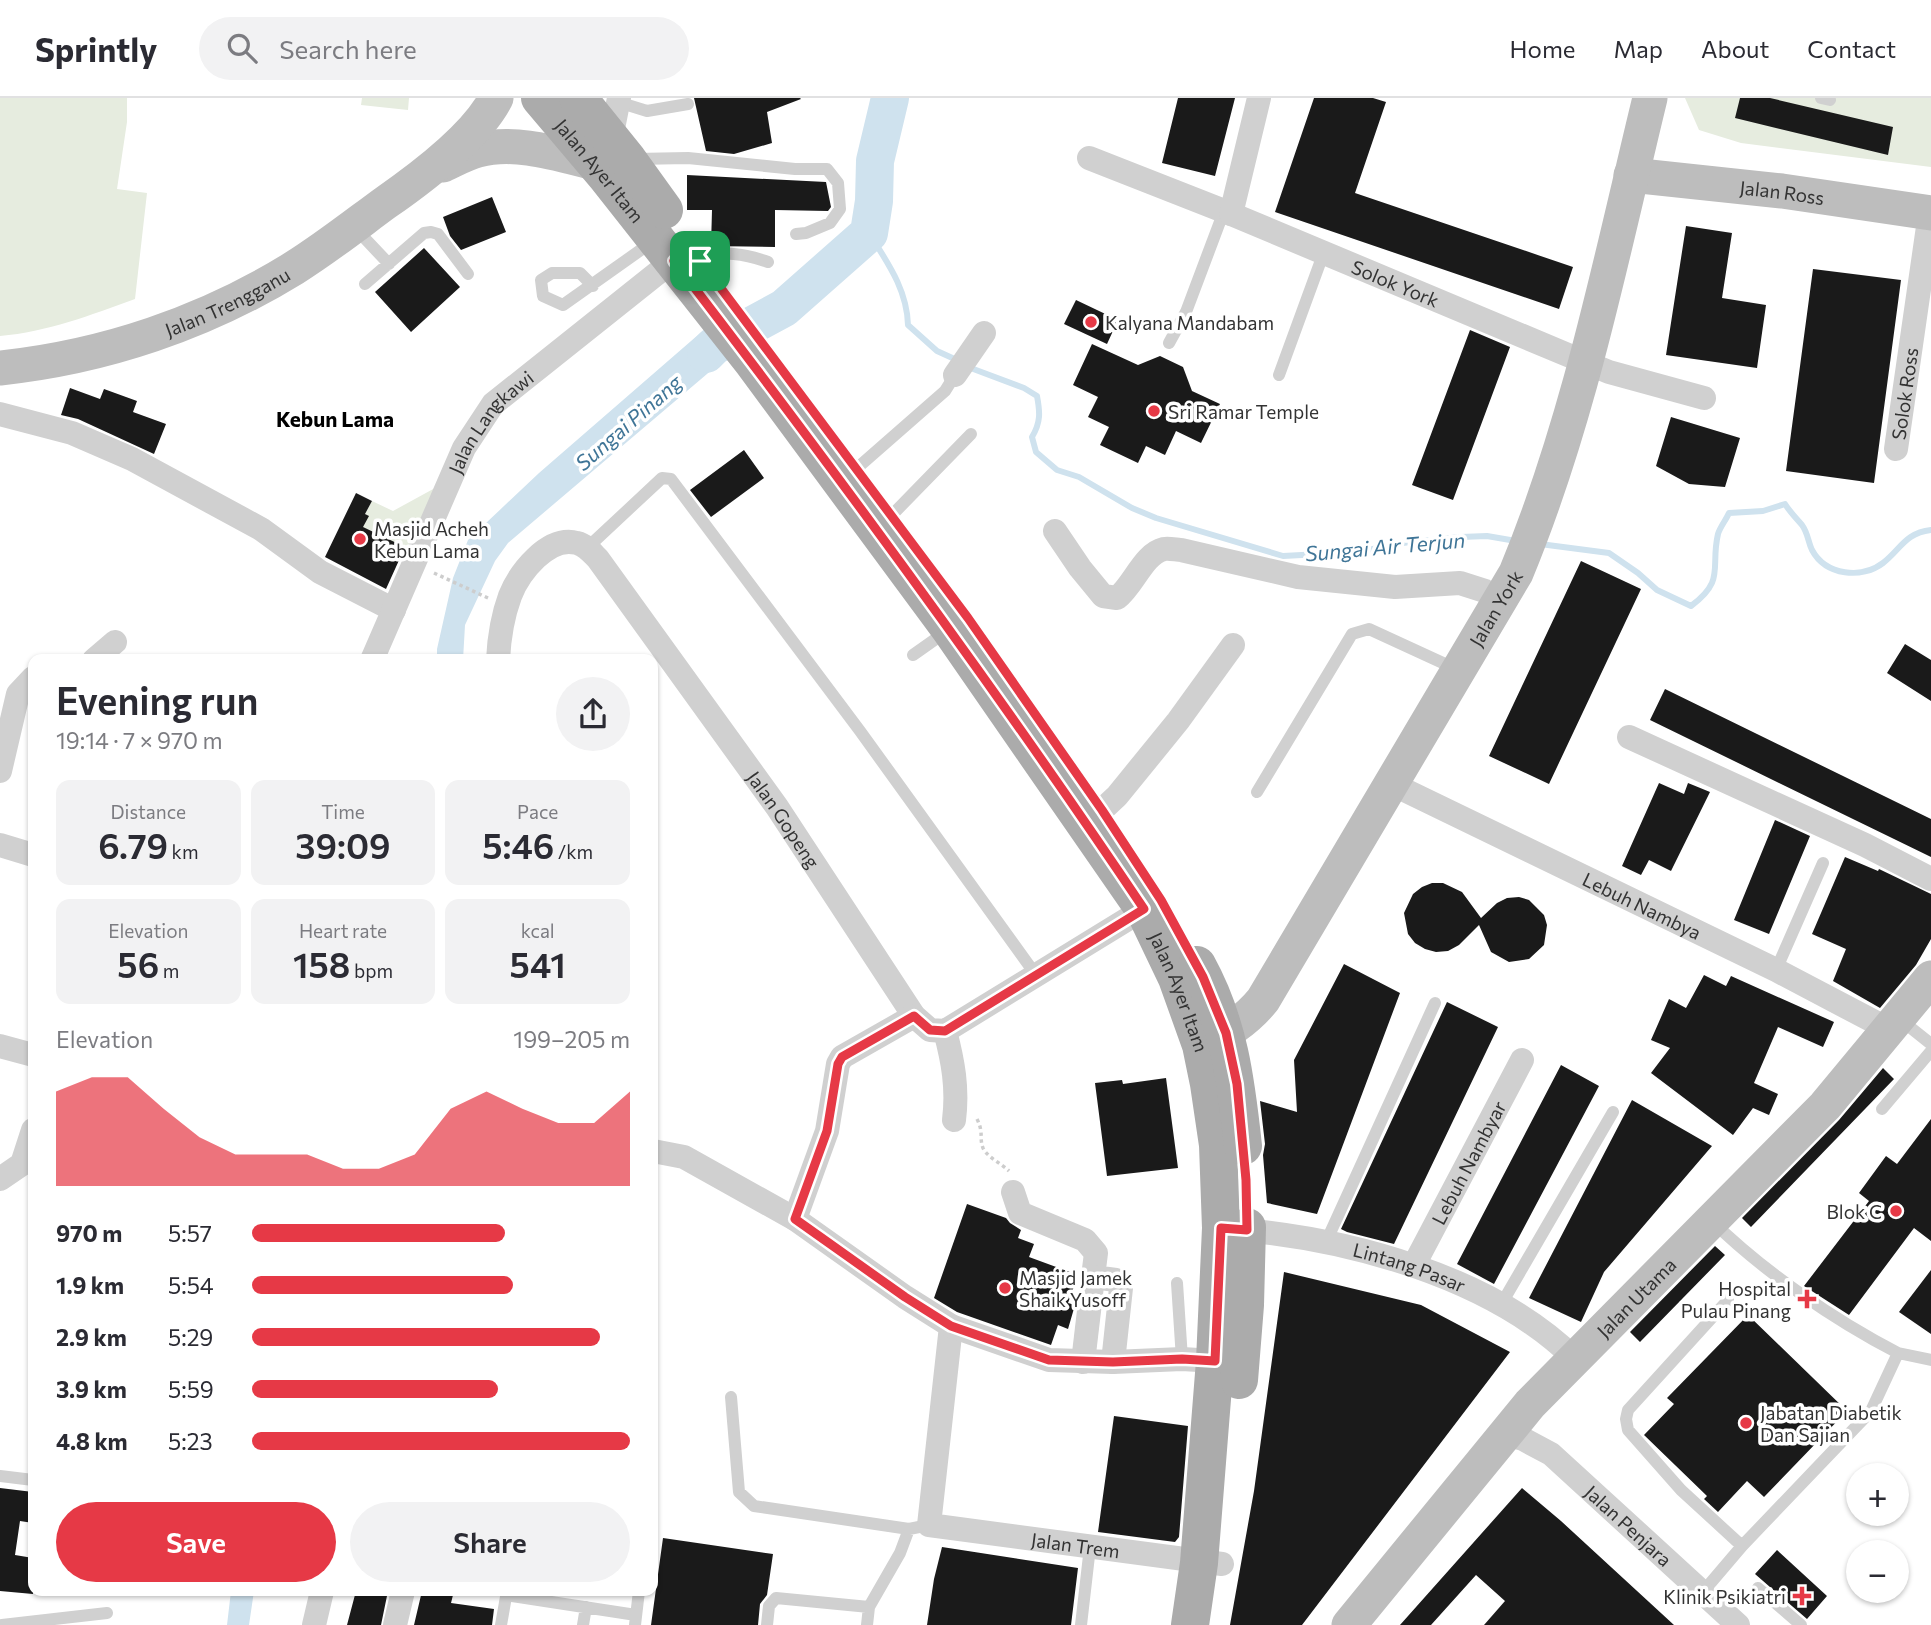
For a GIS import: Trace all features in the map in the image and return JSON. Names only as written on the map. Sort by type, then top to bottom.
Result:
[{"type":"main road","name":"Jalan Ayer Itam","points":[[540,98],[614,132]]},
{"type":"main road","name":"Jalan Ayer Itam","points":[[578,98],[614,132],[690,266],[856,469],[968,618],[1102,810],[1161,900],[1203,977],[1214,1039],[1217,1145],[1234,1229],[1245,1305],[1210,1564],[1190,1625]]},
{"type":"main road","name":"Jalan Ayer Itam","points":[[762,357],[1144,909],[1177,978],[1214,1039]]},
{"type":"main road","name":"Jalan Ayer Itam","points":[[1214,1625],[1198,1360],[1234,1229]]},
{"type":"street","name":"Jalan Trengganu","points":[[0,368],[48,363],[124,345],[190,321],[295,268],[427,173],[488,113],[496,98]]},
{"type":"street","points":[[1228,213],[1259,98]]},
{"type":"street","name":"Jalan York","points":[[1214,1039],[1249,1017],[1263,1000],[1509,587],[1532,534],[1587,363],[1650,98]]},
{"type":"street","name":"Jalan Trengganu","points":[[427,173],[475,150],[494,146],[524,147],[614,132]]},
{"type":"street","name":"Solok York","points":[[1089,158],[1324,252],[1609,372],[1704,398]]},
{"type":"street","name":"Jalan Ross","points":[[1632,175],[1782,191],[1930,213]]},
{"type":"street","name":"Solok Ross","points":[[1895,449],[1930,213]]},
{"type":"street","name":"Jalan Langkawi","points":[[375,654],[464,448],[493,404],[690,266]]},
{"type":"street","points":[[955,375],[984,333]]},
{"type":"street","points":[[0,414],[72,433],[132,459],[261,529],[320,572],[394,610]]},
{"type":"street","points":[[1055,531],[1103,596],[1117,598],[1126,591],[1149,558],[1164,549],[1181,550],[1298,577],[1395,587],[1460,583],[1485,591],[1509,587]]},
{"type":"street","points":[[499,654],[506,607],[522,574],[549,547],[562,542],[577,543],[587,548]]},
{"type":"street","name":"Jalan Gopeng","points":[[587,548],[598,559],[777,807],[914,1016]]},
{"type":"street","points":[[101,654],[115,642]]},
{"type":"street","points":[[1102,810],[1117,796],[1178,721],[1233,645]]},
{"type":"street","points":[[0,771],[18,694],[28,683]]},
{"type":"street","points":[[1629,737],[1790,810],[1931,879]]},
{"type":"street","name":"Lebuh Nambya","points":[[1392,783],[1776,970],[1895,1024]]},
{"type":"street","points":[[0,845],[28,853]]},
{"type":"street","points":[[795,1219],[827,1131],[838,1064],[842,1057],[914,1016],[930,1030],[945,1031],[1144,909]]},
{"type":"street","name":"Jalan Utama","points":[[1349,1625],[1530,1404],[1825,1106],[1931,979]]},
{"type":"street","points":[[945,1031],[955,1071],[956,1111]]},
{"type":"street","points":[[0,1046],[28,1054]]},
{"type":"street","name":"Lebuh Nambyar","points":[[1414,1265],[1522,1060]]},
{"type":"street","points":[[0,1179],[22,1164],[28,1145]]},
{"type":"street","points":[[658,1152],[684,1157],[795,1219],[905,1297],[951,1326],[1049,1360],[1198,1360]]},
{"type":"street","points":[[1013,1192],[1020,1213],[1085,1240],[1096,1253],[1083,1362]]},
{"type":"street","name":"Lintang Pasar","points":[[1234,1229],[1326,1242],[1414,1265],[1502,1303],[1553,1338],[1575,1359]]},
{"type":"street","points":[[1093,1277],[1116,1280],[1121,1288],[1113,1362]]},
{"type":"street","points":[[919,1527],[951,1326]]},
{"type":"street","name":"Jalan Penjara","points":[[1530,1404],[1551,1454]]},
{"type":"street","name":"Jalan Penjara","points":[[1504,1434],[1523,1439],[1551,1454],[1738,1625]]},
{"type":"street","name":"Jalan Trem","points":[[919,1527],[1210,1564]]},
{"type":"street","points":[[313,1625],[321,1596]]},
{"type":"street","points":[[395,1625],[402,1596]]},
{"type":"lane","points":[[614,132],[647,111],[688,104]]},
{"type":"lane","points":[[614,132],[688,158],[795,169],[827,169],[838,183],[840,209],[830,223],[806,233],[796,234]]},
{"type":"lane","points":[[1169,343],[1186,312],[1228,213]]},
{"type":"lane","points":[[354,226],[389,264]]},
{"type":"lane","points":[[365,284],[424,233],[431,232],[438,234],[468,274]]},
{"type":"lane","points":[[1279,375],[1324,252]]},
{"type":"lane","points":[[593,286],[690,266],[712,254],[746,254],[768,262]]},
{"type":"lane","points":[[856,469],[945,391],[955,375]]},
{"type":"lane","points":[[892,515],[971,434]]},
{"type":"lane","points":[[587,548],[662,478],[671,479],[860,731],[1036,975]]},
{"type":"lane","points":[[913,655],[950,629]]},
{"type":"lane","points":[[1257,792],[1352,634],[1369,629],[1460,671]]},
{"type":"lane","points":[[1776,970],[1823,863]]},
{"type":"lane","points":[[1326,1242],[1435,1003]]},
{"type":"lane","points":[[1895,1024],[1931,1044]]},
{"type":"lane","points":[[1882,1109],[1931,1051]]},
{"type":"lane","points":[[1502,1303],[1613,1112]]},
{"type":"lane","points":[[1712,1221],[1735,1244],[1851,1329],[1898,1353],[1931,1360]]},
{"type":"lane","points":[[1177,1283],[1198,1360]]},
{"type":"lane","points":[[1728,1300],[1628,1410],[1626,1419],[1628,1430],[1681,1490],[1742,1546]]},
{"type":"lane","points":[[1702,1593],[1742,1546],[1871,1411],[1898,1353]]},
{"type":"lane","points":[[731,1397],[739,1492],[754,1506],[919,1527],[900,1553],[869,1607],[867,1625]]},
{"type":"lane","points":[[0,1476],[28,1479]]},
{"type":"lane","points":[[1081,1625],[1090,1547]]},
{"type":"lane","points":[[1758,1588],[1801,1625]]},
{"type":"lane","points":[[501,1625],[506,1596]]},
{"type":"lane","points":[[523,1596],[586,1607],[635,1620],[638,1596]]},
{"type":"lane","points":[[766,1625],[769,1606],[776,1598],[869,1607]]},
{"type":"lane","points":[[583,1625],[586,1607]]},
{"type":"lane","points":[[2,1625],[107,1613]]},
{"type":"path","points":[[440,576],[487,597]]},
{"type":"path","points":[[956,1111],[978,1120],[984,1151],[1011,1172],[1015,1182],[1013,1192]]},
{"type":"shaded area","points":[[0,98],[127,98],[127,122],[117,189],[147,193],[135,299],[52,327],[0,336]]},
{"type":"shaded area","points":[[362,98],[409,98],[408,110],[361,105]]},
{"type":"shaded area","points":[[1685,98],[1931,98],[1931,167],[1741,143],[1699,130]]},
{"type":"shaded area","points":[[435,488],[412,551],[370,530],[362,529],[368,516],[365,514],[372,501],[393,511]]},
{"type":"water","points":[[706,328],[727,357],[508,543],[495,561],[465,625],[463,654],[437,654],[453,578],[468,540],[539,473]]},
{"type":"water","points":[[230,1596],[253,1596],[249,1625],[227,1625]]},
{"type":"building","points":[[694,98],[801,99],[767,112],[772,143],[734,154],[706,151]]},
{"type":"building","points":[[1178,98],[1235,98],[1215,176],[1162,163]]},
{"type":"building","points":[[1314,98],[1373,98],[1386,102],[1355,193],[1573,267],[1559,309],[1275,212]]},
{"type":"building","points":[[1740,98],[1770,98],[1893,127],[1888,155],[1735,118]]},
{"type":"building","points":[[687,175],[826,182],[831,207],[828,211],[775,210],[775,247],[711,246],[712,210],[687,210]]},
{"type":"building","points":[[492,197],[506,232],[461,250],[450,236],[443,217]]},
{"type":"building","points":[[1686,226],[1732,233],[1722,298],[1766,305],[1757,368],[1666,355]]},
{"type":"building","points":[[424,248],[460,287],[411,332],[375,292]]},
{"type":"building","points":[[1813,269],[1901,280],[1874,483],[1786,471]]},
{"type":"building","name":"Kalyana Mandabam","points":[[1076,300],[1118,320],[1107,344],[1064,324]]},
{"type":"building","points":[[1470,330],[1510,347],[1453,500],[1412,485]]},
{"type":"building","name":"Sri Ramar Temple","points":[[1092,344],[1138,365],[1160,356],[1183,367],[1192,391],[1220,404],[1201,443],[1176,431],[1165,455],[1146,446],[1138,463],[1100,445],[1109,427],[1088,417],[1098,397],[1073,385]]},
{"type":"building","points":[[70,388],[100,399],[104,389],[137,401],[133,412],[166,424],[154,454],[78,419],[61,415]]},
{"type":"building","points":[[1671,417],[1740,438],[1725,487],[1689,484],[1656,466]]},
{"type":"building","points":[[744,450],[764,478],[711,517],[690,490]]},
{"type":"building","name":"Masjid Acheh Kebun Lama","points":[[356,493],[372,501],[365,514],[369,516],[363,527],[405,547],[386,589],[325,557]]},
{"type":"building","points":[[1581,561],[1641,589],[1549,784],[1489,756]]},
{"type":"building","points":[[1905,644],[1931,660],[1931,701],[1887,673]]},
{"type":"building","points":[[1665,689],[1931,819],[1931,857],[1650,720]]},
{"type":"building","points":[[1659,783],[1684,794],[1688,783],[1710,792],[1671,871],[1649,860],[1641,875],[1622,866]]},
{"type":"building","points":[[1775,820],[1810,836],[1769,934],[1734,920]]},
{"type":"building","points":[[1845,857],[1878,871],[1879,869],[1931,894],[1931,939],[1916,965],[1880,1008],[1833,981],[1846,949],[1812,934]]},
{"type":"building","points":[[1432,883],[1443,883],[1462,892],[1481,918],[1497,903],[1507,898],[1529,900],[1544,915],[1547,925],[1544,945],[1529,959],[1509,962],[1491,952],[1479,925],[1459,945],[1448,951],[1425,949],[1415,943],[1408,934],[1404,913],[1413,894]]},
{"type":"building","points":[[1344,964],[1400,993],[1317,1214],[1267,1203],[1260,1101],[1297,1112],[1294,1060]]},
{"type":"building","points":[[1704,975],[1726,986],[1731,976],[1834,1022],[1823,1047],[1778,1027],[1754,1083],[1778,1094],[1769,1115],[1753,1108],[1733,1135],[1651,1073],[1670,1048],[1651,1040],[1669,999],[1686,1008]]},
{"type":"building","points":[[1447,1002],[1498,1027],[1394,1244],[1347,1232],[1341,1229]]},
{"type":"building","points":[[1561,1065],[1599,1086],[1494,1284],[1457,1264]]},
{"type":"building","points":[[1883,1068],[1894,1079],[1751,1227],[1742,1218],[1839,1120]]},
{"type":"building","points":[[1166,1078],[1178,1168],[1107,1176],[1095,1083],[1122,1080],[1123,1084]]},
{"type":"building","points":[[1632,1100],[1712,1146],[1604,1272],[1581,1322],[1529,1298]]},
{"type":"building","name":"Blok C","points":[[1931,1119],[1931,1241],[1914,1228],[1849,1315],[1804,1286],[1869,1201],[1859,1193],[1886,1156],[1897,1164]]},
{"type":"building","name":"Masjid Jamek Shaik Yusoff","points":[[967,1204],[1006,1218],[1021,1230],[1018,1238],[1034,1244],[1029,1257],[1078,1275],[1068,1303],[1075,1305],[1068,1329],[1058,1325],[1051,1345],[957,1312],[934,1298]]},
{"type":"building","points":[[1715,1246],[1725,1255],[1640,1342],[1630,1332]]},
{"type":"building","points":[[1931,1270],[1931,1334],[1899,1312]]},
{"type":"building","points":[[1284,1272],[1421,1305],[1510,1352],[1302,1625],[1230,1625],[1254,1491]]},
{"type":"building","name":"Jabatan Diabetik Dan Sajian","points":[[1748,1315],[1847,1411],[1764,1497],[1747,1481],[1718,1512],[1704,1499],[1707,1496],[1644,1435],[1674,1404],[1667,1398]]},
{"type":"building","points":[[1114,1416],[1188,1426],[1179,1537],[1175,1542],[1098,1532]]},
{"type":"building","points":[[0,1488],[28,1491],[28,1522],[20,1521],[15,1555],[28,1557],[28,1594],[0,1591]]},
{"type":"building","points":[[1522,1488],[1674,1625],[1484,1625],[1505,1601],[1476,1575],[1431,1625],[1400,1625]]},
{"type":"building","points":[[663,1538],[773,1554],[767,1595],[760,1604],[758,1625],[651,1625],[655,1596],[658,1596]]},
{"type":"building","points":[[942,1547],[1078,1568],[1071,1625],[927,1625]]},
{"type":"building","points":[[1777,1550],[1827,1596],[1807,1619],[1755,1574]]},
{"type":"building","points":[[355,1596],[387,1596],[381,1625],[347,1625]]},
{"type":"building","points":[[421,1596],[453,1596],[451,1603],[494,1609],[492,1625],[414,1625]]},
{"type":"waterway","name":"Sungai Pinang","points":[[706,354],[714,346],[784,308],[869,233],[874,201],[875,161],[890,98]]},
{"type":"waterway","name":"Sungai Air Terjun","points":[[869,233],[900,288],[908,325],[937,351],[959,361]]},
{"type":"waterway","name":"Sungai Air Terjun","points":[[968,367],[1024,388],[1037,396],[1039,417],[1032,437],[1036,452],[1057,470],[1079,477],[1132,508],[1156,518],[1283,556],[1358,552],[1402,543],[1461,537],[1487,536],[1516,541]]},
{"type":"waterway","name":"Sungai Air Terjun","points":[[1540,544],[1609,553],[1657,590],[1691,606],[1702,597],[1713,581],[1718,534],[1729,513],[1763,511],[1785,504],[1804,528],[1818,559],[1835,570],[1855,573],[1883,563],[1909,538],[1931,530]]},
{"type":"place","name":"Kalyana Mandabam","points":[[1091,322]]},
{"type":"place","name":"Sri Ramar Temple","points":[[1154,411]]},
{"type":"place","name":"Masjid Acheh Kebun Lama","points":[[360,539]]},
{"type":"place","name":"Blok C","points":[[1896,1211]]},
{"type":"place","name":"Masjid Jamek Shaik Yusoff","points":[[1005,1288]]},
{"type":"place","name":"Hospital Pulau Pinang","points":[[1807,1299]]},
{"type":"place","name":"Jabatan Diabetik Dan Sajian","points":[[1746,1423]]},
{"type":"place","name":"Klinik Psikiatri","points":[[1802,1596]]},
{"type":"district","name":"Kebun Lama","points":[[335,418]]},
{"type":"route","points":[[690,247],[700,261],[968,618],[1102,810],[1161,900],[1203,977],[1226,1033],[1237,1084],[1246,1180],[1247,1230],[1221,1228],[1215,1361],[1049,1360],[951,1326],[905,1297],[795,1219],[827,1131],[838,1064],[842,1057],[914,1016],[930,1030],[945,1031],[1144,909],[950,629],[674,261],[690,247]]}]
